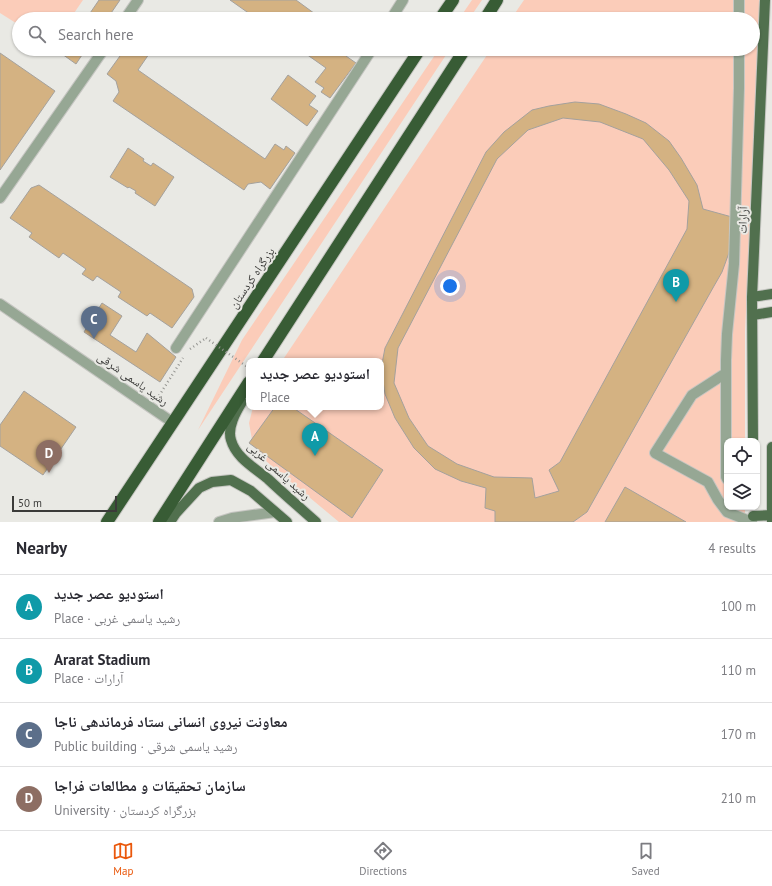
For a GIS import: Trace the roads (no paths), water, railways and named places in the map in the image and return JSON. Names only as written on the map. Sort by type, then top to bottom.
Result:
[{"type":"highway","points":[[445,12],[453,0]]},
{"type":"highway","points":[[489,12],[497,0]]},
{"type":"highway","name":"بزرگراه کردستان","points":[[107,522],[415,56]]},
{"type":"highway","points":[[266,357],[460,56]]},
{"type":"highway","points":[[159,522],[246,387]]},
{"type":"main road","name":"آرارات","points":[[753,438],[752,297],[765,0]]},
{"type":"main road","points":[[752,297],[772,294]]},
{"type":"main road","points":[[753,315],[772,312]]},
{"type":"main road","name":"رشید یاسمی غربی","points":[[246,396],[234,417],[230,429],[230,438],[233,445],[244,460],[316,522]]},
{"type":"main road","points":[[772,447],[772,522]]},
{"type":"main road","points":[[170,522],[176,513],[199,488],[212,482],[231,480],[250,491],[287,522]]},
{"type":"main road","points":[[753,517],[772,516]]},
{"type":"street","points":[[130,12],[138,0]]},
{"type":"street","points":[[396,12],[404,0]]},
{"type":"street","points":[[739,0],[739,12]]},
{"type":"street","points":[[0,198],[99,56]]},
{"type":"street","points":[[176,348],[367,56]]},
{"type":"street","points":[[726,474],[727,334],[734,264],[739,56]]},
{"type":"street","name":"رشید یاسمی شرقی","points":[[0,304],[172,422]]},
{"type":"street","points":[[726,373],[692,395],[655,453],[708,482],[727,512],[753,517]]},
{"type":"street","points":[[219,522],[232,521],[275,512]]},
{"type":"place","name":"Ararat Stadium","points":[[676,302]]},
{"type":"place","name":"معاونت نیروی انسانی ستاد فرماندهی ناجا","points":[[94,339]]},
{"type":"place","name":"استودیو عصر جدید","points":[[315,456]]},
{"type":"place","name":"سازمان تحقیقات و مطالعات فراجا","points":[[49,473]]}]
